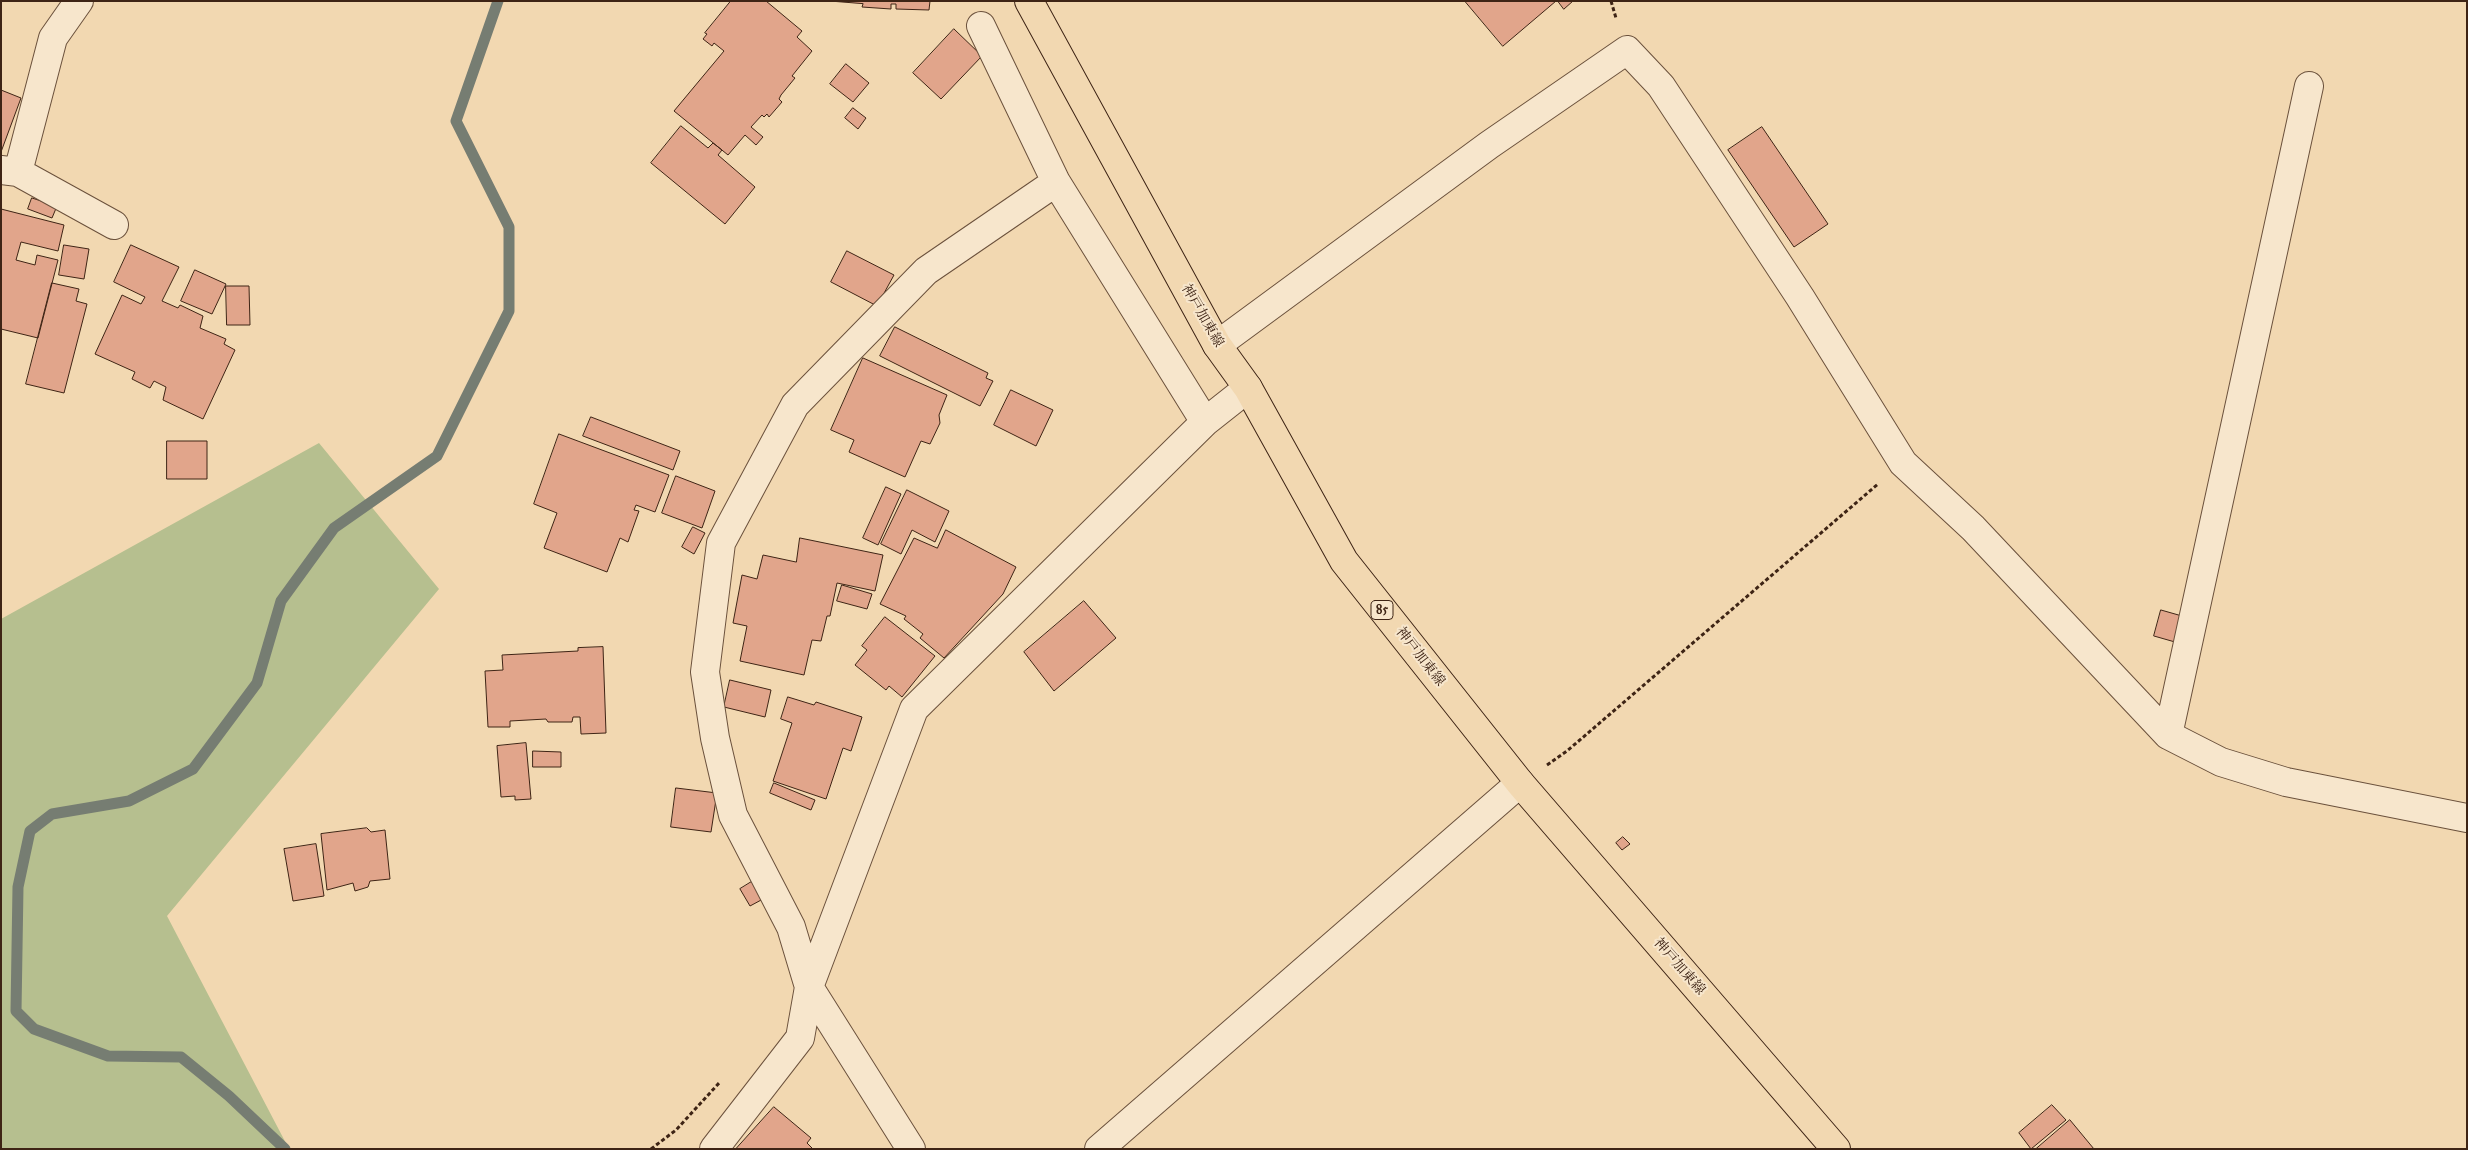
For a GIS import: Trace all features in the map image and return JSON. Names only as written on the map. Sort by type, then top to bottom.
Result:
[{"type":"main road","name":"神戸加東線","points":[[1029,1],[1217,345],[1248,388],[1344,561],[1520,783],[1836,1149]]},
{"type":"street","points":[[79,1],[53,38],[10,171],[114,225]]},
{"type":"street","points":[[981,26],[1056,182],[1205,422]]},
{"type":"street","points":[[1217,345],[1489,146],[1626,50],[1666,94],[1800,297],[1903,463],[1972,528],[2168,735],[2221,762],[2286,782],[2467,818]]},
{"type":"street","points":[[2168,735],[2309,86]]},
{"type":"street","points":[[911,1149],[809,987],[790,927],[733,815],[715,738],[704,672],[721,543],[795,405],[926,271],[1056,182]]},
{"type":"street","points":[[714,1149],[800,1038],[809,987],[914,709],[1205,422],[1248,388]]},
{"type":"street","points":[[1099,1149],[1520,783]]},
{"type":"path","points":[[1520,783],[1567,751],[1903,463]]},
{"type":"green space","points":[[319,443],[439,589],[167,916],[289,1149],[1,1149],[1,619]]},
{"type":"building","points":[[731,1],[766,1],[802,31],[797,37],[812,51],[792,76],[795,78],[779,99],[782,102],[769,117],[767,114],[764,117],[762,115],[751,127],[763,137],[756,145],[745,135],[728,155],[674,111],[724,51],[714,43],[712,46],[703,39],[707,34],[705,33]]},
{"type":"building","points":[[830,1],[930,1],[929,10],[896,9],[896,4],[891,4],[891,9],[862,7],[863,4]]},
{"type":"building","points":[[1465,1],[1556,1],[1503,46]]},
{"type":"building","points":[[1558,1],[1573,1],[1564,9]]},
{"type":"building","points":[[954,29],[982,56],[941,99],[913,73]]},
{"type":"building","points":[[846,64],[869,83],[853,102],[830,84]]},
{"type":"building","points":[[1,90],[21,98],[1,152]]},
{"type":"building","points":[[853,108],[866,118],[858,129],[845,118]]},
{"type":"building","points":[[681,126],[708,148],[713,143],[722,150],[718,155],[755,187],[725,224],[651,163]]},
{"type":"building","points":[[1762,127],[1828,224],[1794,247],[1728,150]]},
{"type":"building","points":[[32,198],[57,206],[52,218],[28,209]]},
{"type":"building","points":[[1,209],[64,225],[58,251],[21,242],[16,260],[35,265],[37,255],[58,260],[38,338],[1,329]]},
{"type":"building","points":[[64,245],[89,249],[84,279],[59,275]]},
{"type":"building","points":[[131,245],[179,267],[162,301],[178,308],[180,305],[203,316],[200,328],[226,339],[224,344],[235,350],[203,419],[163,400],[166,387],[154,381],[150,388],[132,379],[135,372],[95,354],[122,295],[141,304],[145,297],[114,282]]},
{"type":"building","points":[[847,251],[894,275],[877,306],[831,282]]},
{"type":"building","points":[[195,270],[226,284],[212,314],[181,301]]},
{"type":"building","points":[[52,283],[79,289],[76,301],[87,304],[64,393],[26,384]]},
{"type":"building","points":[[226,286],[249,286],[250,325],[227,325]]},
{"type":"building","points":[[895,327],[988,373],[986,378],[993,381],[980,406],[880,356]]},
{"type":"building","points":[[863,358],[947,395],[939,415],[940,423],[930,444],[921,441],[905,477],[849,452],[854,440],[831,430]]},
{"type":"building","points":[[1011,390],[1053,410],[1036,446],[994,425]]},
{"type":"building","points":[[591,417],[680,451],[673,470],[583,436]]},
{"type":"building","points":[[559,434],[669,475],[655,512],[636,505],[634,510],[639,511],[628,542],[620,538],[607,572],[544,548],[557,513],[534,504]]},
{"type":"building","points":[[167,441],[207,441],[207,479],[167,479]]},
{"type":"building","points":[[676,476],[715,491],[702,528],[662,513]]},
{"type":"building","points":[[886,487],[901,494],[878,545],[863,538]]},
{"type":"building","points":[[907,490],[949,511],[935,542],[912,530],[901,554],[881,544]]},
{"type":"building","points":[[693,527],[705,533],[694,554],[682,547]]},
{"type":"building","points":[[946,530],[1016,567],[1003,594],[944,658],[920,638],[923,634],[904,619],[906,616],[880,604],[914,538],[937,548]]},
{"type":"building","points":[[800,538],[883,555],[875,591],[837,583],[830,616],[827,616],[821,641],[812,640],[804,675],[740,661],[747,626],[733,623],[742,575],[757,579],[763,555],[796,562]]},
{"type":"building","points":[[842,585],[872,594],[867,609],[837,601]]},
{"type":"building","points":[[1084,601],[1116,638],[1054,691],[1024,652]]},
{"type":"building","points":[[2161,610],[2182,616],[2175,642],[2154,636]]},
{"type":"building","points":[[885,617],[935,656],[902,697],[889,686],[886,690],[855,665],[867,650],[862,646]]},
{"type":"building","points":[[603,647],[606,733],[581,734],[580,717],[573,717],[572,722],[548,722],[546,719],[510,721],[510,727],[488,727],[485,671],[503,670],[502,655],[578,651],[578,648]]},
{"type":"building","points":[[730,680],[771,690],[765,717],[724,707]]},
{"type":"building","points":[[788,697],[814,705],[816,702],[862,717],[851,751],[843,748],[826,799],[773,781],[792,723],[781,719]]},
{"type":"building","points":[[526,743],[531,799],[515,800],[515,796],[501,797],[497,746]]},
{"type":"building","points":[[533,751],[561,752],[561,767],[533,767]]},
{"type":"building","points":[[774,783],[815,800],[811,810],[770,793]]},
{"type":"building","points":[[676,788],[717,793],[711,832],[671,827]]},
{"type":"building","points":[[367,828],[371,832],[385,830],[390,879],[370,881],[368,887],[355,891],[353,883],[327,890],[321,834]]},
{"type":"building","points":[[1623,837],[1630,844],[1622,850],[1616,843]]},
{"type":"building","points":[[316,844],[324,896],[293,901],[284,849]]},
{"type":"building","points":[[753,881],[763,899],[750,906],[740,889]]},
{"type":"building","points":[[2052,1105],[2066,1120],[2031,1149],[2019,1133]]},
{"type":"building","points":[[774,1107],[811,1138],[807,1143],[813,1149],[736,1149]]},
{"type":"building","points":[[2070,1120],[2094,1149],[2036,1149]]},
{"type":"waterway","points":[[285,1149],[229,1096],[181,1057],[108,1056],[34,1029],[16,1011],[18,887],[30,831],[52,814],[129,801],[193,769],[257,683],[281,601],[334,528],[437,456],[509,311],[509,227],[456,121],[498,1]]}]
